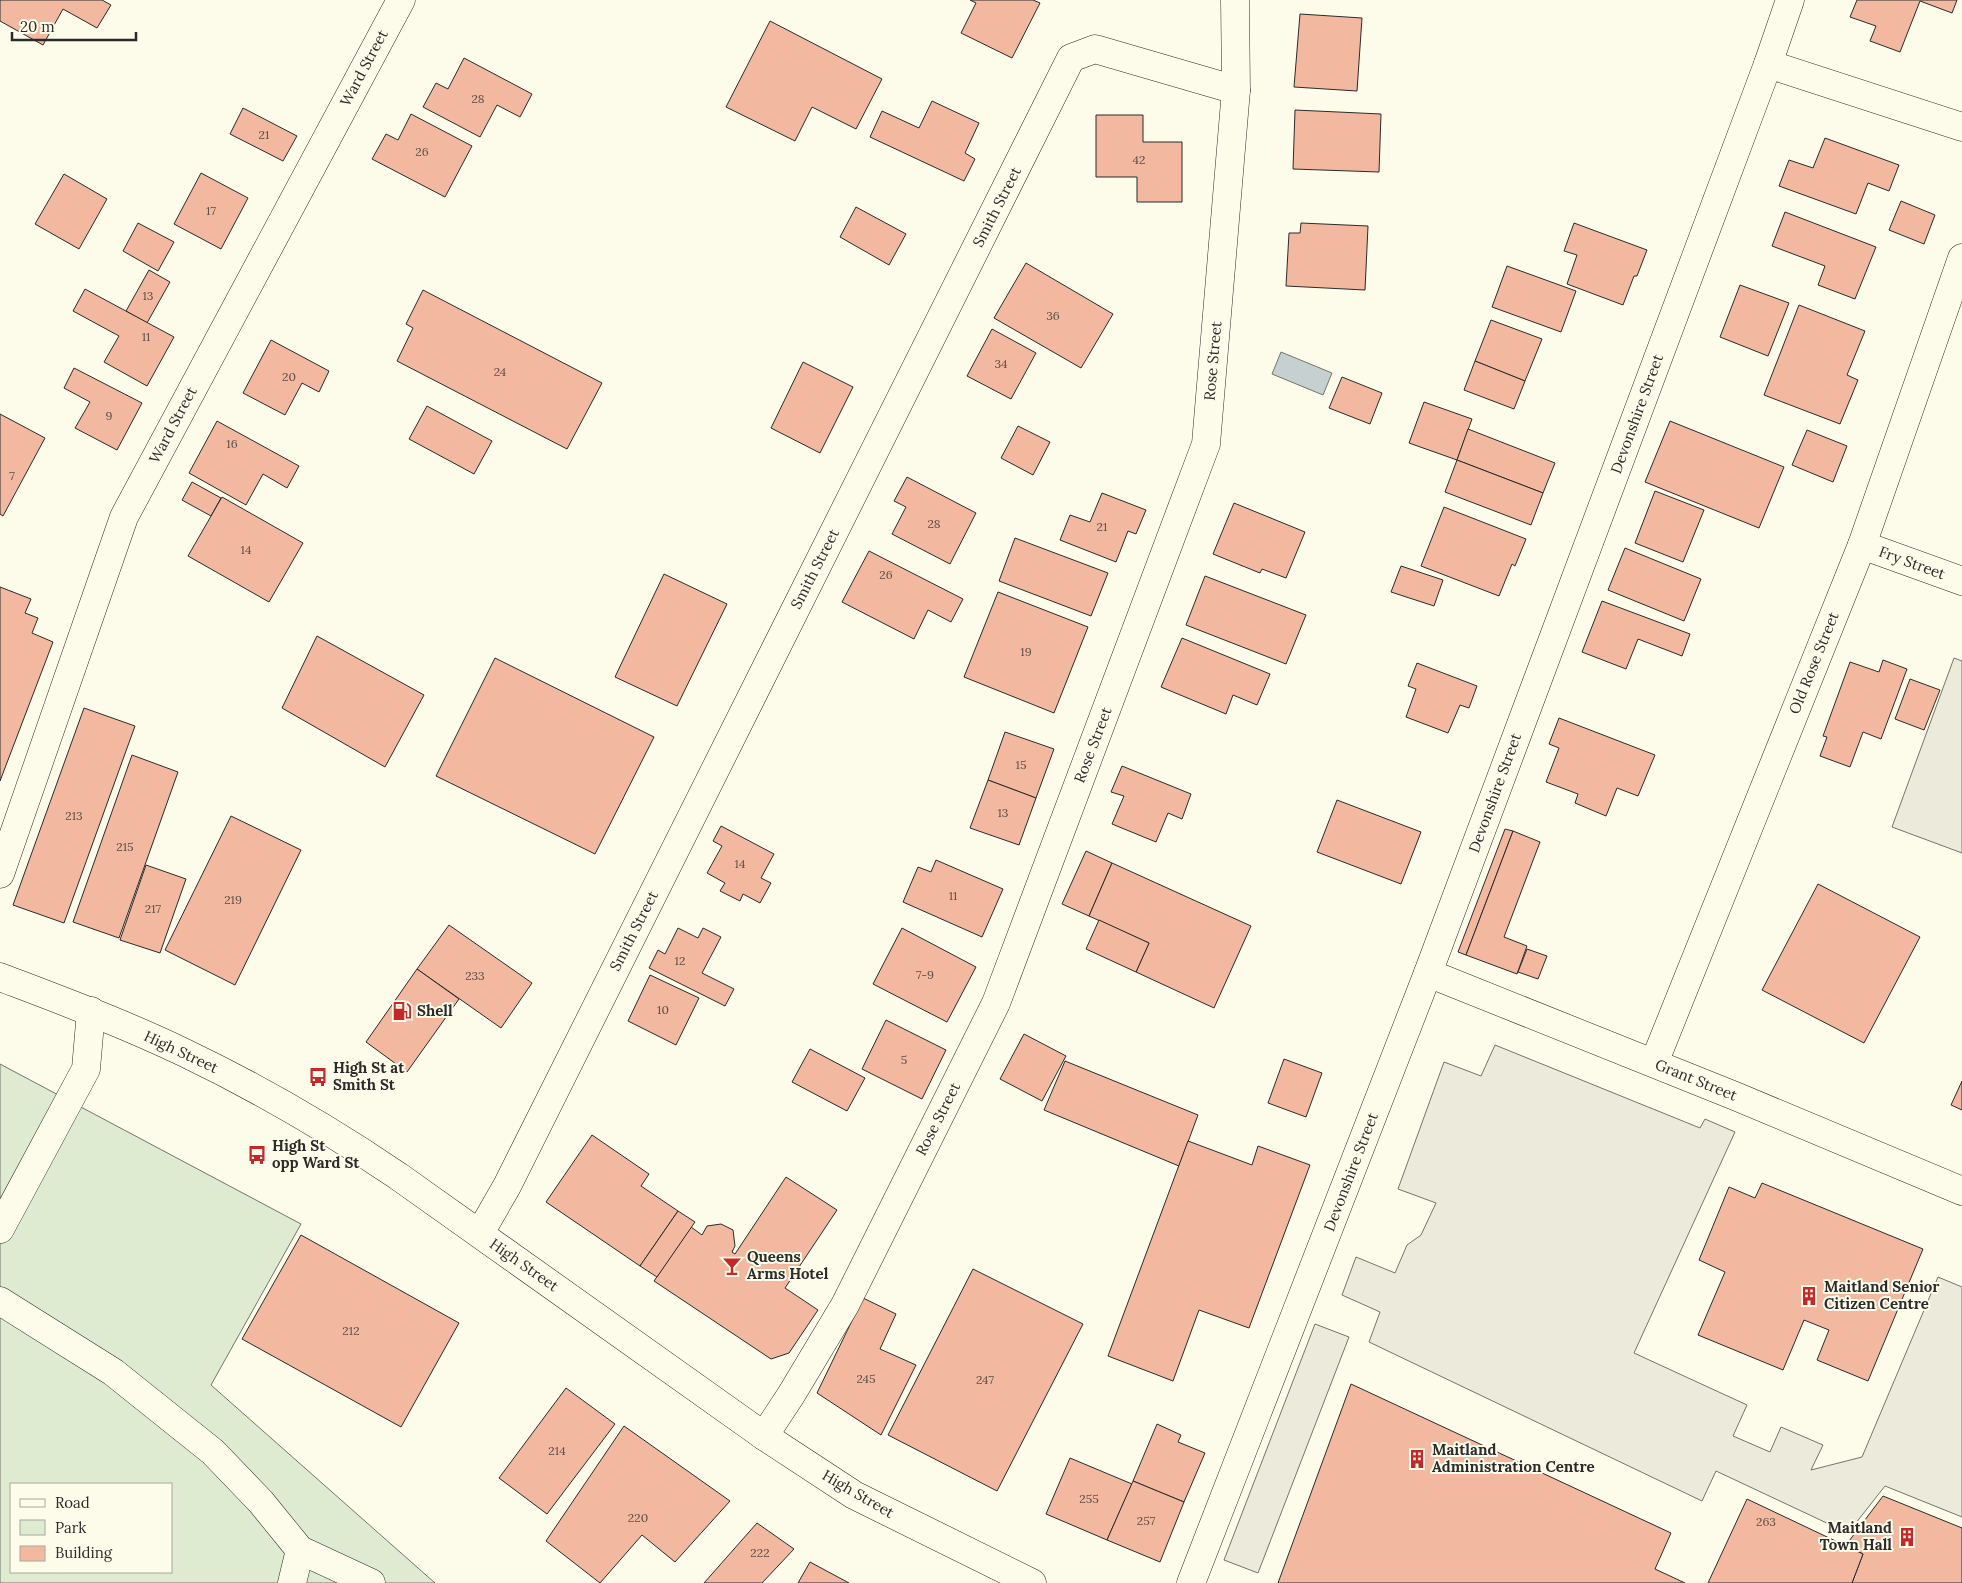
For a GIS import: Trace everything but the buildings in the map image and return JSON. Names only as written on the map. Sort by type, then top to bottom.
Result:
[{"type":"street","name":"Ward Street","points":[[0,874],[124,516],[401,0]]},
{"type":"street","name":"Rose Street","points":[[764,1436],[845,1305],[996,1003],[1206,444],[1236,90],[1236,0]]},
{"type":"street","name":"Devonshire Street","points":[[1191,1583],[1428,973],[1768,64],[1790,0]]},
{"type":"street","name":"Smith Street","points":[[480,1233],[507,1186],[1071,58],[1095,48],[1236,90]]},
{"type":"street","points":[[1768,64],[1962,127]]},
{"type":"street","name":"Old Rose Street","points":[[1654,1062],[1862,545],[1962,258]]},
{"type":"street","name":"Fry Street","points":[[1862,545],[1962,581]]},
{"type":"street","name":"Grant Street","points":[[1428,973],[1654,1062],[1962,1191]]},
{"type":"street","name":"High Street","points":[[0,977],[91,1011],[185,1053],[258,1090],[315,1122],[398,1176],[764,1436],[854,1495],[1032,1583]]},
{"type":"street","points":[[0,1230],[86,1070],[91,1011]]},
{"type":"street","points":[[0,1301],[113,1372],[198,1439],[261,1502],[300,1550],[371,1583]]},
{"type":"street","points":[[292,1583],[300,1550]]},
{"type":"green space","points":[[0,1064],[301,1224],[211,1385],[435,1583],[0,1583]]},
{"type":"shaded area","points":[[1281,352],[1332,373],[1323,395],[1272,374]]},
{"type":"shaded area","points":[[1954,658],[1962,661],[1962,853],[1892,827]]},
{"type":"shaded area","points":[[1495,1045],[1700,1128],[1705,1119],[1735,1132],[1634,1353],[1747,1405],[1733,1436],[1770,1452],[1781,1427],[1823,1445],[1811,1470],[1862,1457],[1938,1277],[1962,1287],[1962,1517],[1885,1486],[1848,1533],[1716,1471],[1702,1501],[1369,1342],[1380,1312],[1342,1295],[1356,1257],[1395,1273],[1407,1245],[1421,1235],[1436,1203],[1398,1189],[1444,1062],[1481,1076]]},
{"type":"shaded area","points":[[1315,1324],[1349,1337],[1258,1573],[1224,1560]]},
{"type":"place","name":"Shell","points":[[402,1011]]},
{"type":"place","name":"High St at Smith St","points":[[318,1077]]},
{"type":"place","name":"High St opp Ward St","points":[[257,1155]]},
{"type":"place","name":"Queens Arms Hotel","points":[[732,1266]]},
{"type":"place","name":"Maitland Senior Citizen Centre","points":[[1809,1296]]},
{"type":"place","name":"Maitland Administration Centre","points":[[1417,1459]]},
{"type":"place","name":"Maitland Town Hall","points":[[1907,1537]]}]
